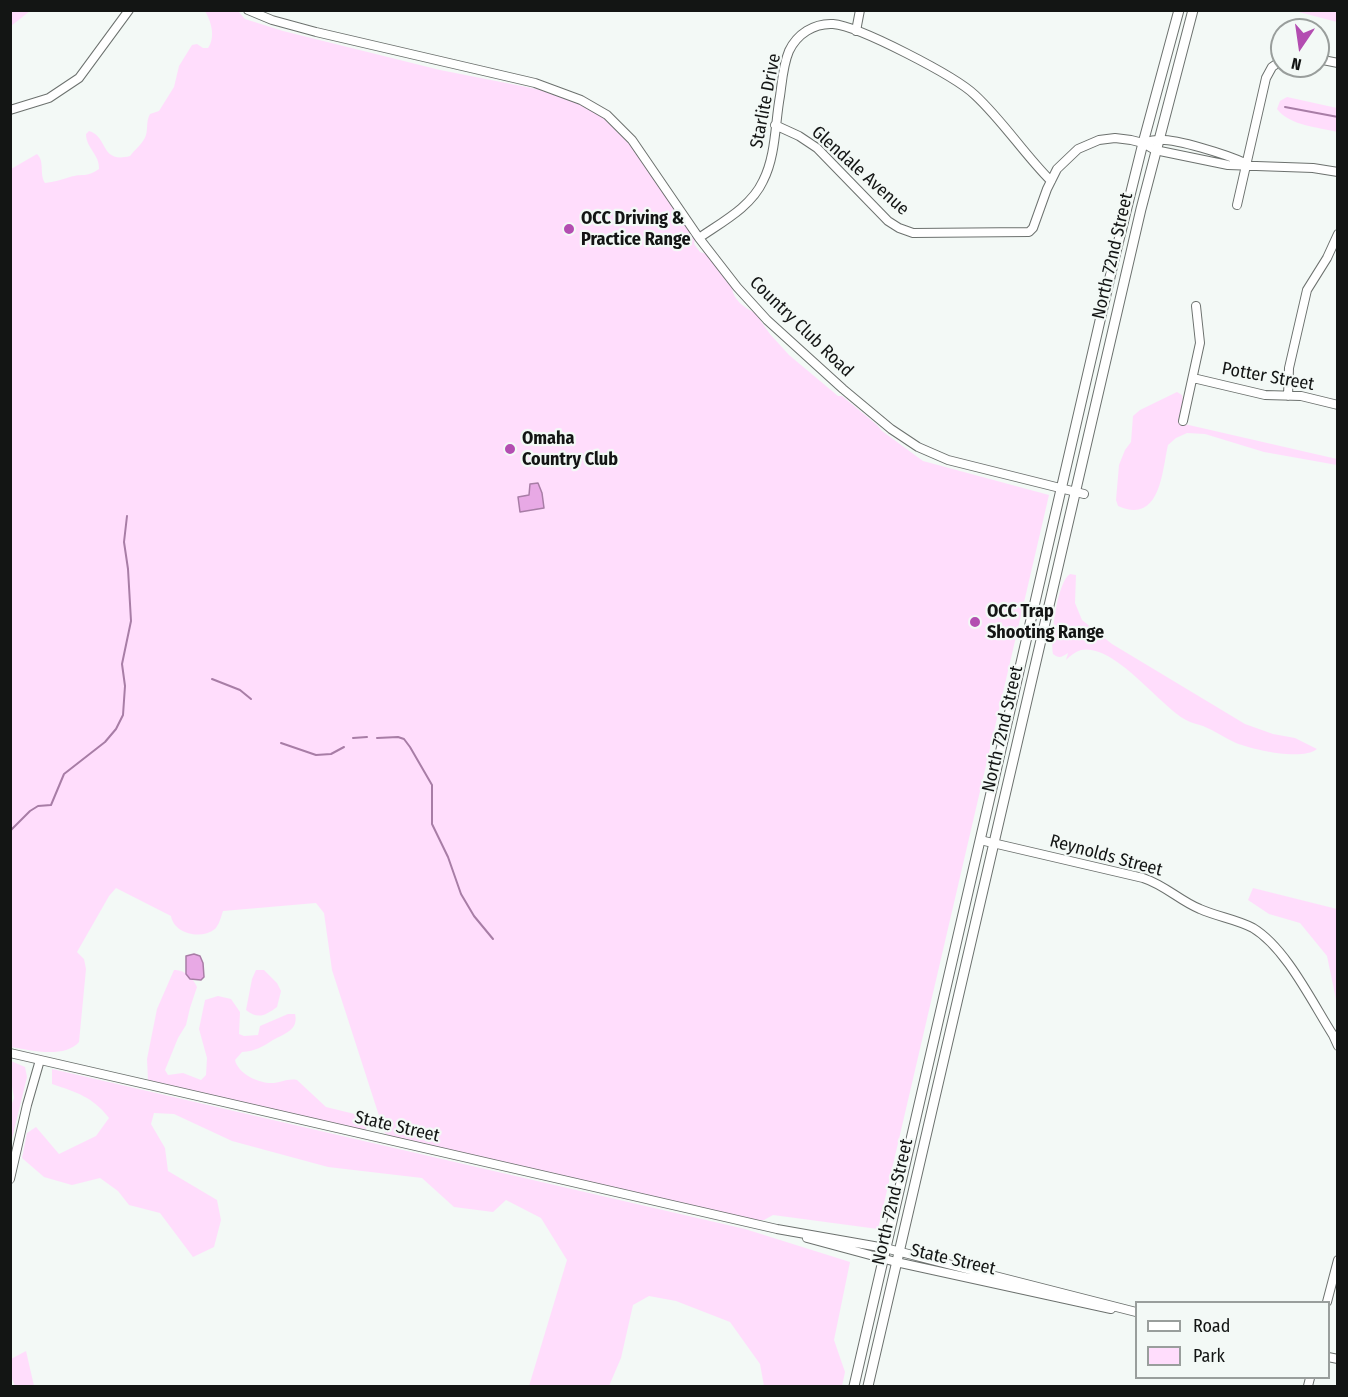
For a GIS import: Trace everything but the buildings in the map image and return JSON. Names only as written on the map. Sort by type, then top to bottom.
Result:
[{"type":"main road","name":"North 72nd Street","points":[[854,1386],[1143,143],[1179,10]]},
{"type":"main road","name":"North 72nd Street","points":[[868,1386],[993,843],[1079,493],[1155,150],[1193,10]]},
{"type":"street","points":[[10,110],[49,99],[79,78],[129,10]]},
{"type":"street","name":"Country Club Road","points":[[248,10],[272,20],[316,32],[535,83],[578,97],[607,116],[628,135],[699,238],[741,292],[779,333],[905,439],[956,463],[1079,493]]},
{"type":"street","points":[[856,31],[860,10]]},
{"type":"street","name":"Starlite Drive","points":[[699,238],[748,202],[759,189],[769,163],[787,59],[797,39],[806,31],[819,26],[832,24],[856,31],[924,63],[966,87],[992,112],[1051,181]]},
{"type":"street","points":[[1237,205],[1266,78],[1270,73]]},
{"type":"street","name":"Glendale Avenue","points":[[775,125],[799,136],[817,148],[881,215],[904,230],[925,234],[1027,233],[1033,228],[1051,181]]},
{"type":"street","points":[[1051,181],[1057,169],[1070,156],[1089,143],[1115,138],[1143,143],[1155,150],[1217,164],[1313,168],[1338,172]]},
{"type":"street","points":[[1143,143],[1158,139],[1218,152],[1247,165]]},
{"type":"street","points":[[1288,396],[1289,368],[1307,290],[1327,258],[1338,234]]},
{"type":"street","points":[[1183,421],[1200,337],[1196,306]]},
{"type":"street","name":"Potter Street","points":[[1193,378],[1265,395],[1288,396],[1338,405]]},
{"type":"street","name":"Reynolds Street","points":[[980,840],[1154,882],[1200,909],[1244,923],[1279,950],[1333,1035],[1338,1047]]},
{"type":"street","name":"State Street","points":[[10,1053],[777,1229],[885,1248],[1135,1312]]},
{"type":"street","points":[[10,1179],[40,1060]]},
{"type":"street","name":"State Street","points":[[777,1229],[834,1247],[896,1262],[1088,1305],[1125,1309]]},
{"type":"street","points":[[1328,1301],[1338,1260]]},
{"type":"green space","points":[[11,10],[30,10],[30,11],[11,26]]},
{"type":"green space","name":"Omaha Country Club","points":[[205,11],[238,11],[245,19],[283,31],[440,70],[562,94],[597,113],[617,128],[630,142],[695,239],[694,244],[700,252],[709,255],[732,288],[737,300],[755,313],[789,355],[882,431],[923,461],[1049,495],[878,1229],[773,1215],[764,1220],[751,1220],[389,1136],[385,1133],[381,1122],[332,970],[324,913],[316,903],[223,911],[215,929],[196,934],[183,931],[173,922],[171,916],[116,888],[109,896],[77,952],[84,959],[86,969],[79,1042],[73,1047],[56,1052],[11,1047],[11,169],[37,154],[41,160],[45,183],[95,172],[99,169],[99,164],[88,143],[86,134],[89,131],[99,138],[109,153],[120,157],[130,156],[145,138],[150,114],[159,111],[174,87],[179,66],[192,45],[197,44],[208,48],[212,39],[212,29]]},
{"type":"green space","points":[[1295,11],[1337,11],[1337,22],[1330,20],[1330,18]]},
{"type":"green space","points":[[1287,97],[1337,108],[1337,132],[1305,125],[1283,115],[1277,109],[1280,101]]},
{"type":"green space","points":[[1177,392],[1182,395],[1184,405],[1180,423],[1337,459],[1337,465],[1264,452],[1205,434],[1187,433],[1168,445],[1161,480],[1151,502],[1143,508],[1132,510],[1118,506],[1116,500],[1119,465],[1131,442],[1133,416],[1140,410]]},
{"type":"green space","points":[[1070,574],[1076,575],[1075,603],[1082,620],[1112,644],[1245,724],[1273,734],[1295,738],[1317,749],[1301,754],[1290,754],[1254,749],[1236,743],[1186,720],[1122,665],[1108,656],[1094,650],[1081,650],[1066,660],[1068,653],[1060,657],[1055,656],[1052,646],[1058,599],[1065,579]]},
{"type":"green space","points":[[1253,888],[1337,909],[1337,1004],[1327,956],[1300,923],[1269,914],[1248,900]]},
{"type":"green space","points":[[174,970],[188,975],[197,987],[186,1025],[165,1070],[168,1075],[183,1073],[201,1080],[206,1075],[207,1058],[199,1029],[205,1000],[218,996],[231,999],[240,1012],[239,1034],[244,1036],[258,1035],[260,1026],[288,1014],[295,1014],[295,1024],[290,1031],[259,1048],[242,1052],[235,1060],[237,1065],[248,1076],[264,1082],[297,1080],[326,1107],[371,1118],[365,1131],[148,1080],[147,1059],[157,1009]]},
{"type":"green space","points":[[256,970],[264,970],[277,983],[281,991],[277,1007],[258,1016],[246,1010]]},
{"type":"green space","points":[[11,1061],[25,1067],[27,1077],[11,1143],[11,1106],[14,1098],[11,1086]]},
{"type":"green space","points":[[52,1069],[745,1229],[850,1262],[834,1340],[845,1372],[842,1386],[764,1386],[760,1364],[730,1322],[676,1301],[649,1296],[633,1305],[621,1358],[609,1386],[529,1386],[567,1260],[541,1218],[506,1200],[493,1212],[454,1207],[422,1178],[328,1167],[232,1141],[174,1114],[154,1113],[151,1124],[165,1148],[168,1171],[217,1200],[221,1220],[214,1247],[193,1257],[160,1213],[129,1205],[118,1191],[100,1178],[72,1185],[44,1177],[22,1158],[27,1133],[36,1127],[59,1154],[96,1136],[109,1118],[90,1100],[52,1084]]},
{"type":"green space","points":[[26,1351],[34,1386],[15,1386],[11,1376],[11,1359]]},
{"type":"shaded area","points":[[538,483],[544,508],[520,512],[518,497],[529,495],[530,484]]},
{"type":"shaded area","points":[[194,954],[200,956],[203,963],[204,977],[201,980],[190,979],[186,974],[186,956]]},
{"type":"waterway","points":[[1285,107],[1338,117]]},
{"type":"waterway","points":[[10,831],[30,811],[38,806],[51,805],[64,774],[105,742],[116,729],[123,715],[125,686],[122,664],[131,621],[124,542],[127,516]]},
{"type":"waterway","points":[[212,679],[240,690],[251,699]]},
{"type":"waterway","points":[[353,738],[367,737]]},
{"type":"waterway","points":[[377,738],[404,739],[432,785],[432,824],[448,857],[461,894],[474,916],[493,939]]},
{"type":"waterway","points":[[281,743],[316,755],[331,754],[344,747]]},
{"type":"place","name":"OCC Driving & Practice Range","points":[[569,229]]},
{"type":"place","name":"Omaha Country Club","points":[[510,449]]},
{"type":"place","name":"OCC Trap Shooting Range","points":[[975,622]]}]
